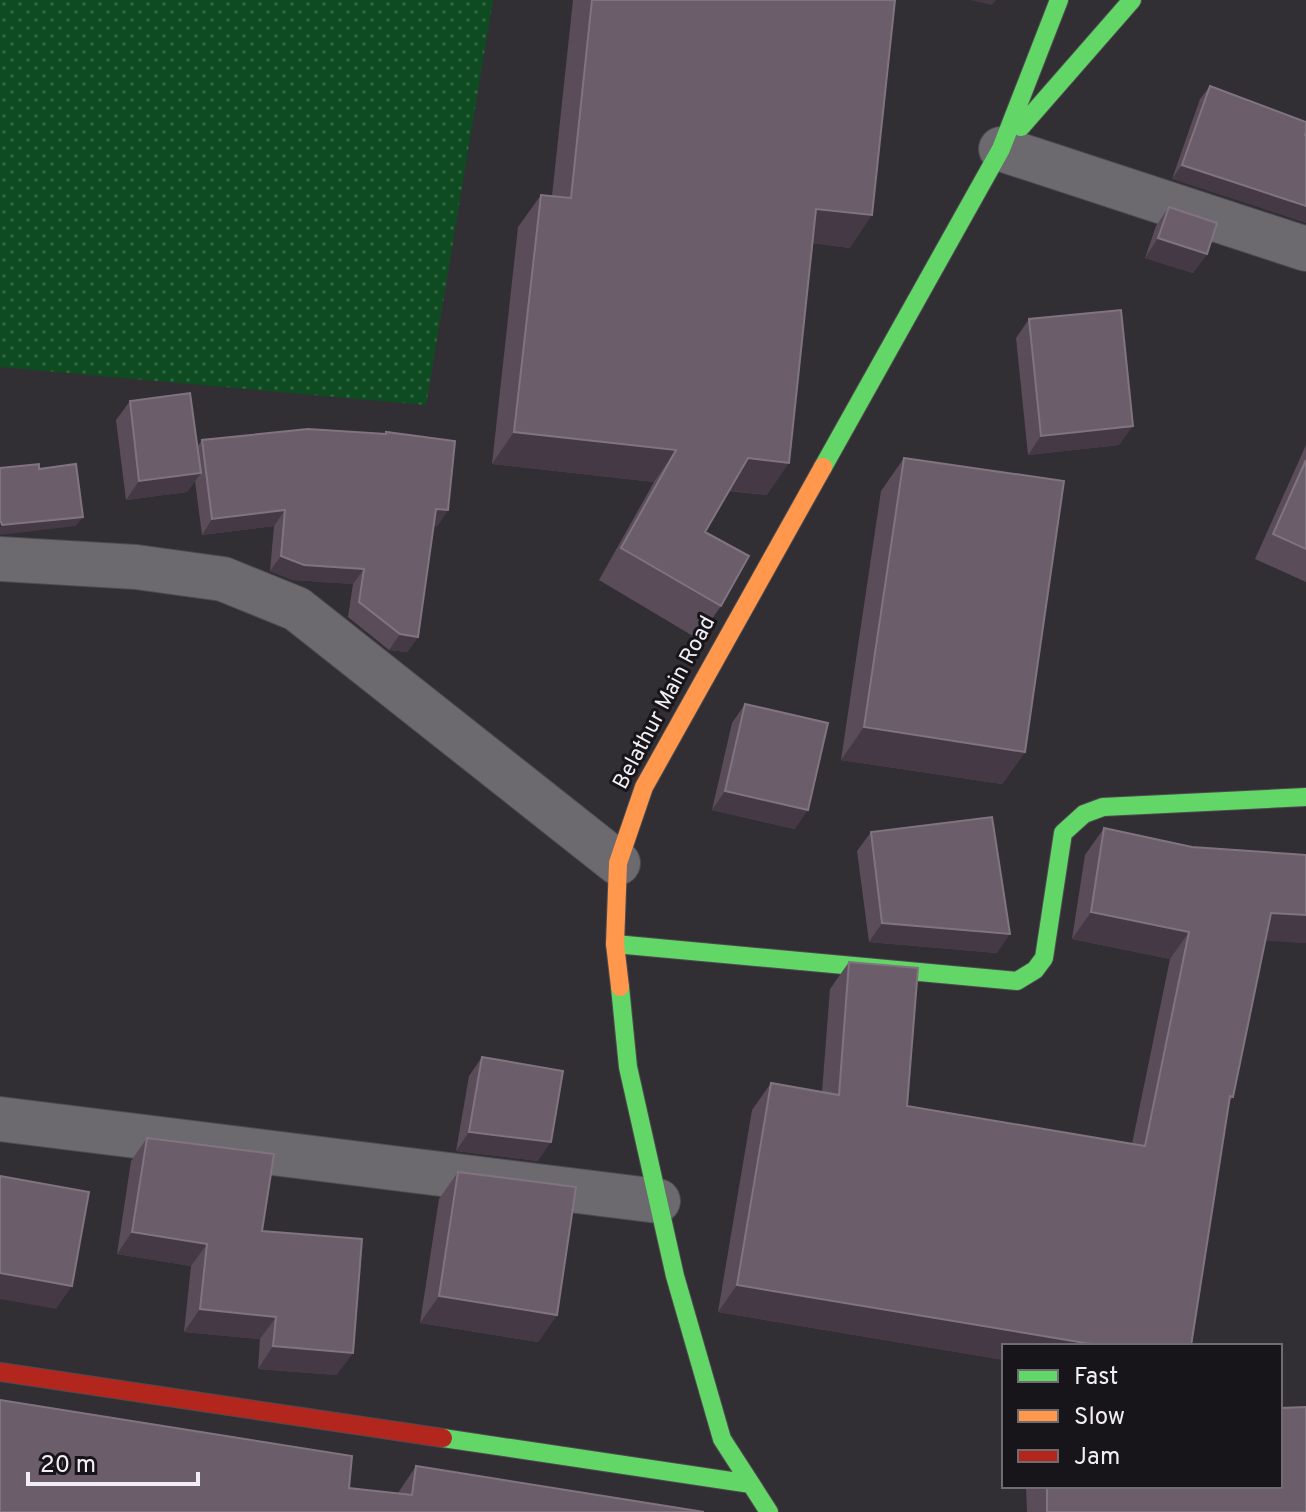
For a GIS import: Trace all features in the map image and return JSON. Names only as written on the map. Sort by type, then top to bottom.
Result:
[{"type":"street","name":"Belathur Main Road","points":[[760,1502],[722,1439],[675,1276],[628,1067],[615,944],[618,863],[644,787],[1001,149],[1059,0]]},
{"type":"street","name":"Belathur Main Road","points":[[1001,149],[1132,0]]},
{"type":"street","points":[[1001,149],[1306,249]]},
{"type":"street","points":[[0,559],[136,567],[223,579],[297,609],[618,863]]},
{"type":"street","points":[[615,944],[1017,981],[1035,970],[1044,958],[1063,833],[1084,814],[1103,807],[1306,797]]},
{"type":"street","points":[[0,1119],[658,1201]]},
{"type":"street","points":[[0,1372],[760,1502]]},
{"type":"green space","points":[[0,0],[493,0],[426,405],[0,367]]},
{"type":"building","points":[[592,0],[895,0],[872,215],[816,209],[789,463],[748,458],[705,532],[749,556],[721,606],[621,548],[676,450],[514,432],[541,195],[571,198]]},
{"type":"building","points":[[1210,86],[1306,122],[1306,206],[1182,165]]},
{"type":"building","points":[[1169,207],[1217,223],[1207,254],[1158,238]]},
{"type":"building","points":[[1121,310],[1133,426],[1041,436],[1029,319]]},
{"type":"building","points":[[190,393],[201,473],[139,481],[130,401]]},
{"type":"building","points":[[308,429],[386,432],[455,441],[448,510],[436,509],[418,637],[400,634],[359,602],[364,569],[304,565],[281,556],[285,510],[212,519],[202,440]]},
{"type":"building","points":[[904,458],[1064,481],[1025,752],[864,727]]},
{"type":"building","points":[[1306,460],[1306,549],[1273,534]]},
{"type":"building","points":[[39,464],[39,469],[76,464],[83,517],[2,525],[0,468]]},
{"type":"building","points":[[745,704],[828,723],[808,810],[725,791]]},
{"type":"building","points":[[992,817],[1010,934],[882,923],[871,832]]},
{"type":"building","points":[[1104,828],[1192,847],[1306,855],[1306,915],[1271,913],[1233,1097],[1230,1096],[1191,1344],[1091,1344],[737,1285],[771,1083],[839,1095],[849,962],[918,968],[907,1106],[1145,1146],[1189,932],[1091,912]]},
{"type":"building","points":[[482,1057],[563,1071],[551,1142],[469,1132]]},
{"type":"building","points":[[147,1138],[274,1154],[262,1231],[362,1239],[353,1353],[273,1346],[276,1317],[200,1309],[207,1244],[132,1232]]},
{"type":"building","points":[[458,1172],[576,1187],[557,1315],[439,1296]]},
{"type":"building","points":[[0,1176],[89,1192],[72,1286],[0,1273]]},
{"type":"building","points":[[0,1400],[352,1456],[349,1488],[412,1495],[416,1466],[704,1512],[0,1512]]},
{"type":"building","points":[[1306,1407],[1306,1512],[1047,1512],[1047,1488],[1282,1488],[1282,1408]]},
{"type":"traffic: fast","points":[[823,467],[1001,149],[1059,0]]},
{"type":"traffic: fast","points":[[1021,127],[1132,0]]},
{"type":"traffic: fast","points":[[615,944],[1017,981],[1035,970],[1044,958],[1063,833],[1084,814],[1103,807],[1306,797]]},
{"type":"traffic: fast","points":[[620,987],[628,1067],[675,1276],[722,1439],[769,1512]]},
{"type":"traffic: fast","points":[[443,1438],[751,1484]]},
{"type":"traffic: slow","points":[[620,987],[615,944],[618,863],[644,787],[823,467]]},
{"type":"traffic: jam","points":[[0,1372],[443,1438]]}]
